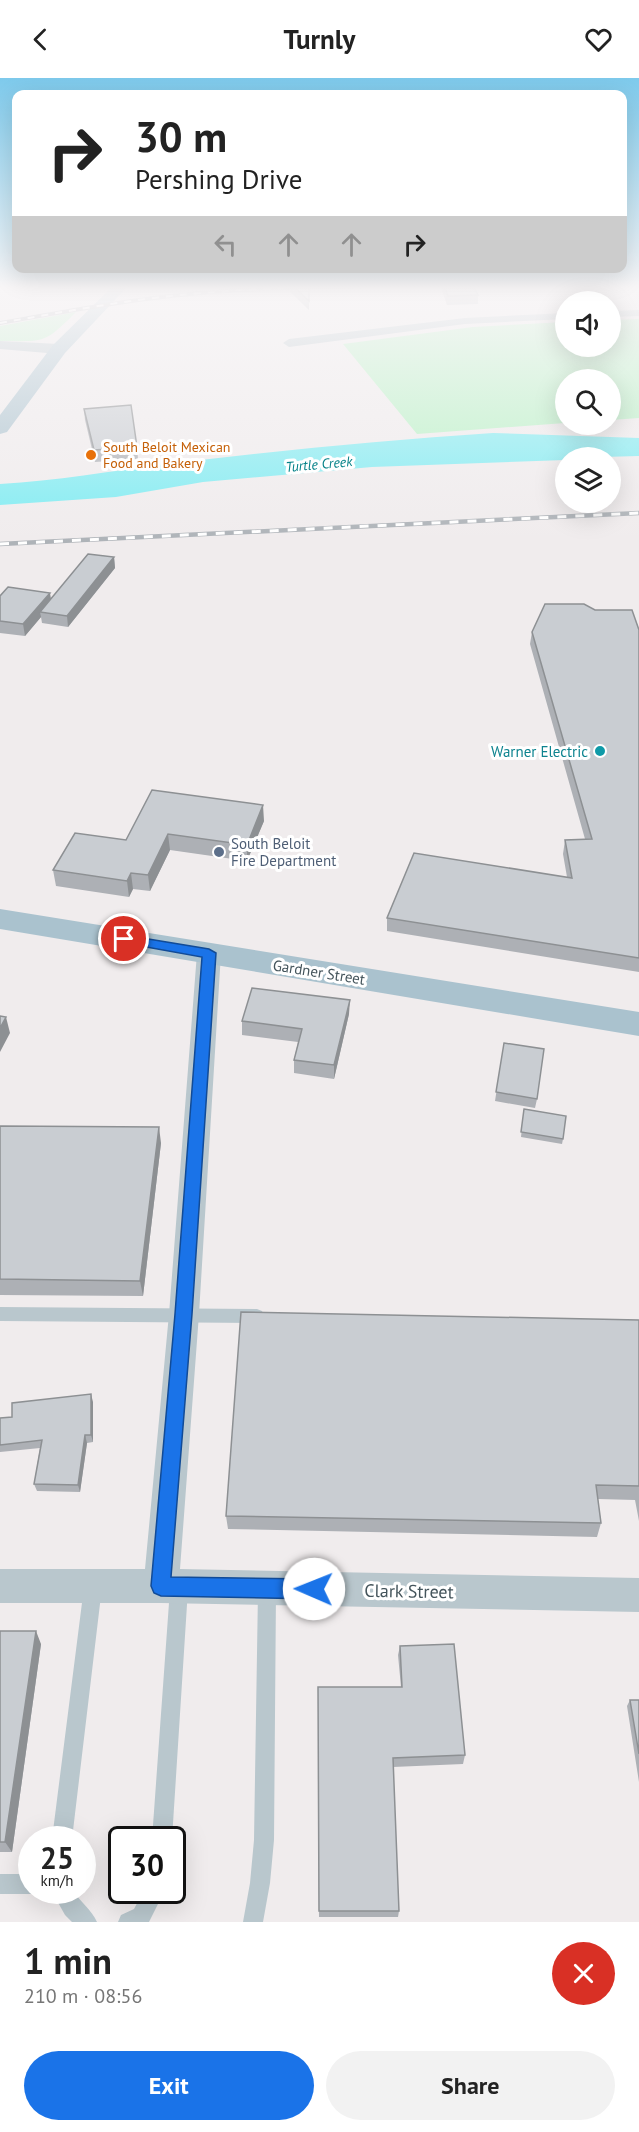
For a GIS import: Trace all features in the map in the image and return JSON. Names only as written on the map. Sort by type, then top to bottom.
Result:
[{"type":"main road","points":[[0,428],[42,371]]},
{"type":"main road","name":"Gardner Street","points":[[0,919],[639,1024]]},
{"type":"street","points":[[170,1587],[184,1314],[209,953]]},
{"type":"street","name":"Clark Street","points":[[0,1586],[639,1595]]},
{"type":"lane","points":[[0,1314],[268,1316]]},
{"type":"lane","points":[[64,1826],[93,1586]]},
{"type":"lane","points":[[162,1826],[170,1587]]},
{"type":"lane","points":[[253,1922],[260,1883],[264,1839],[267,1588]]},
{"type":"lane","points":[[0,1884],[18,1884]]},
{"type":"lane","points":[[70,1904],[83,1921],[87,1922]]},
{"type":"lane","points":[[139,1920],[148,1904]]},
{"type":"green space","points":[[365,371],[555,371],[555,424],[417,434]]},
{"type":"green space","points":[[621,371],[639,371],[639,418],[621,419]]},
{"type":"water","name":"Turtle Creek","points":[[493,433],[639,438],[639,456],[621,456],[621,447],[555,447],[555,460],[372,467],[203,482],[116,497],[0,505],[0,484],[289,450]]},
{"type":"building","points":[[131,405],[137,447],[94,450],[84,409]]},
{"type":"building","points":[[88,554],[114,557],[67,616],[40,612]]},
{"type":"building","points":[[8,587],[50,593],[23,624],[0,621],[0,596]]},
{"type":"building","name":"Warner Electric","points":[[545,604],[584,604],[595,610],[632,610],[639,630],[639,958],[387,918],[414,853],[572,878],[565,840],[592,839],[532,632]]},
{"type":"building","name":"South Beloit Fire Department","points":[[152,790],[263,805],[247,845],[168,834],[148,875],[131,873],[127,881],[53,870],[75,833],[126,840]]},
{"type":"building","points":[[252,988],[350,1000],[334,1065],[294,1060],[302,1029],[242,1021]]},
{"type":"building","points":[[0,1016],[6,1017],[0,1028]]},
{"type":"building","points":[[504,1043],[544,1049],[537,1099],[496,1092]]},
{"type":"building","points":[[524,1109],[566,1116],[563,1139],[521,1132]]},
{"type":"building","points":[[0,1126],[159,1127],[140,1281],[0,1279]]},
{"type":"building","points":[[241,1312],[639,1320],[639,1486],[596,1485],[601,1523],[226,1516]]},
{"type":"building","points":[[91,1394],[91,1435],[85,1435],[78,1485],[34,1484],[42,1440],[0,1445],[0,1418],[12,1417],[12,1403]]},
{"type":"building","points":[[0,1631],[36,1631],[5,1842],[0,1842]]},
{"type":"building","points":[[454,1644],[465,1755],[393,1758],[399,1911],[319,1911],[318,1687],[402,1687],[400,1646]]},
{"type":"building","points":[[630,1700],[639,1700],[639,1754]]},
{"type":"railway","points":[[0,544],[639,513]]},
{"type":"place","name":"South Beloit Mexican Food and Bakery","points":[[91,455]]},
{"type":"place","name":"Warner Electric","points":[[600,751]]},
{"type":"place","name":"South Beloit Fire Department","points":[[219,852]]},
{"type":"route","points":[[124,939],[209,953],[184,1314],[161,1586],[314,1589]]}]
